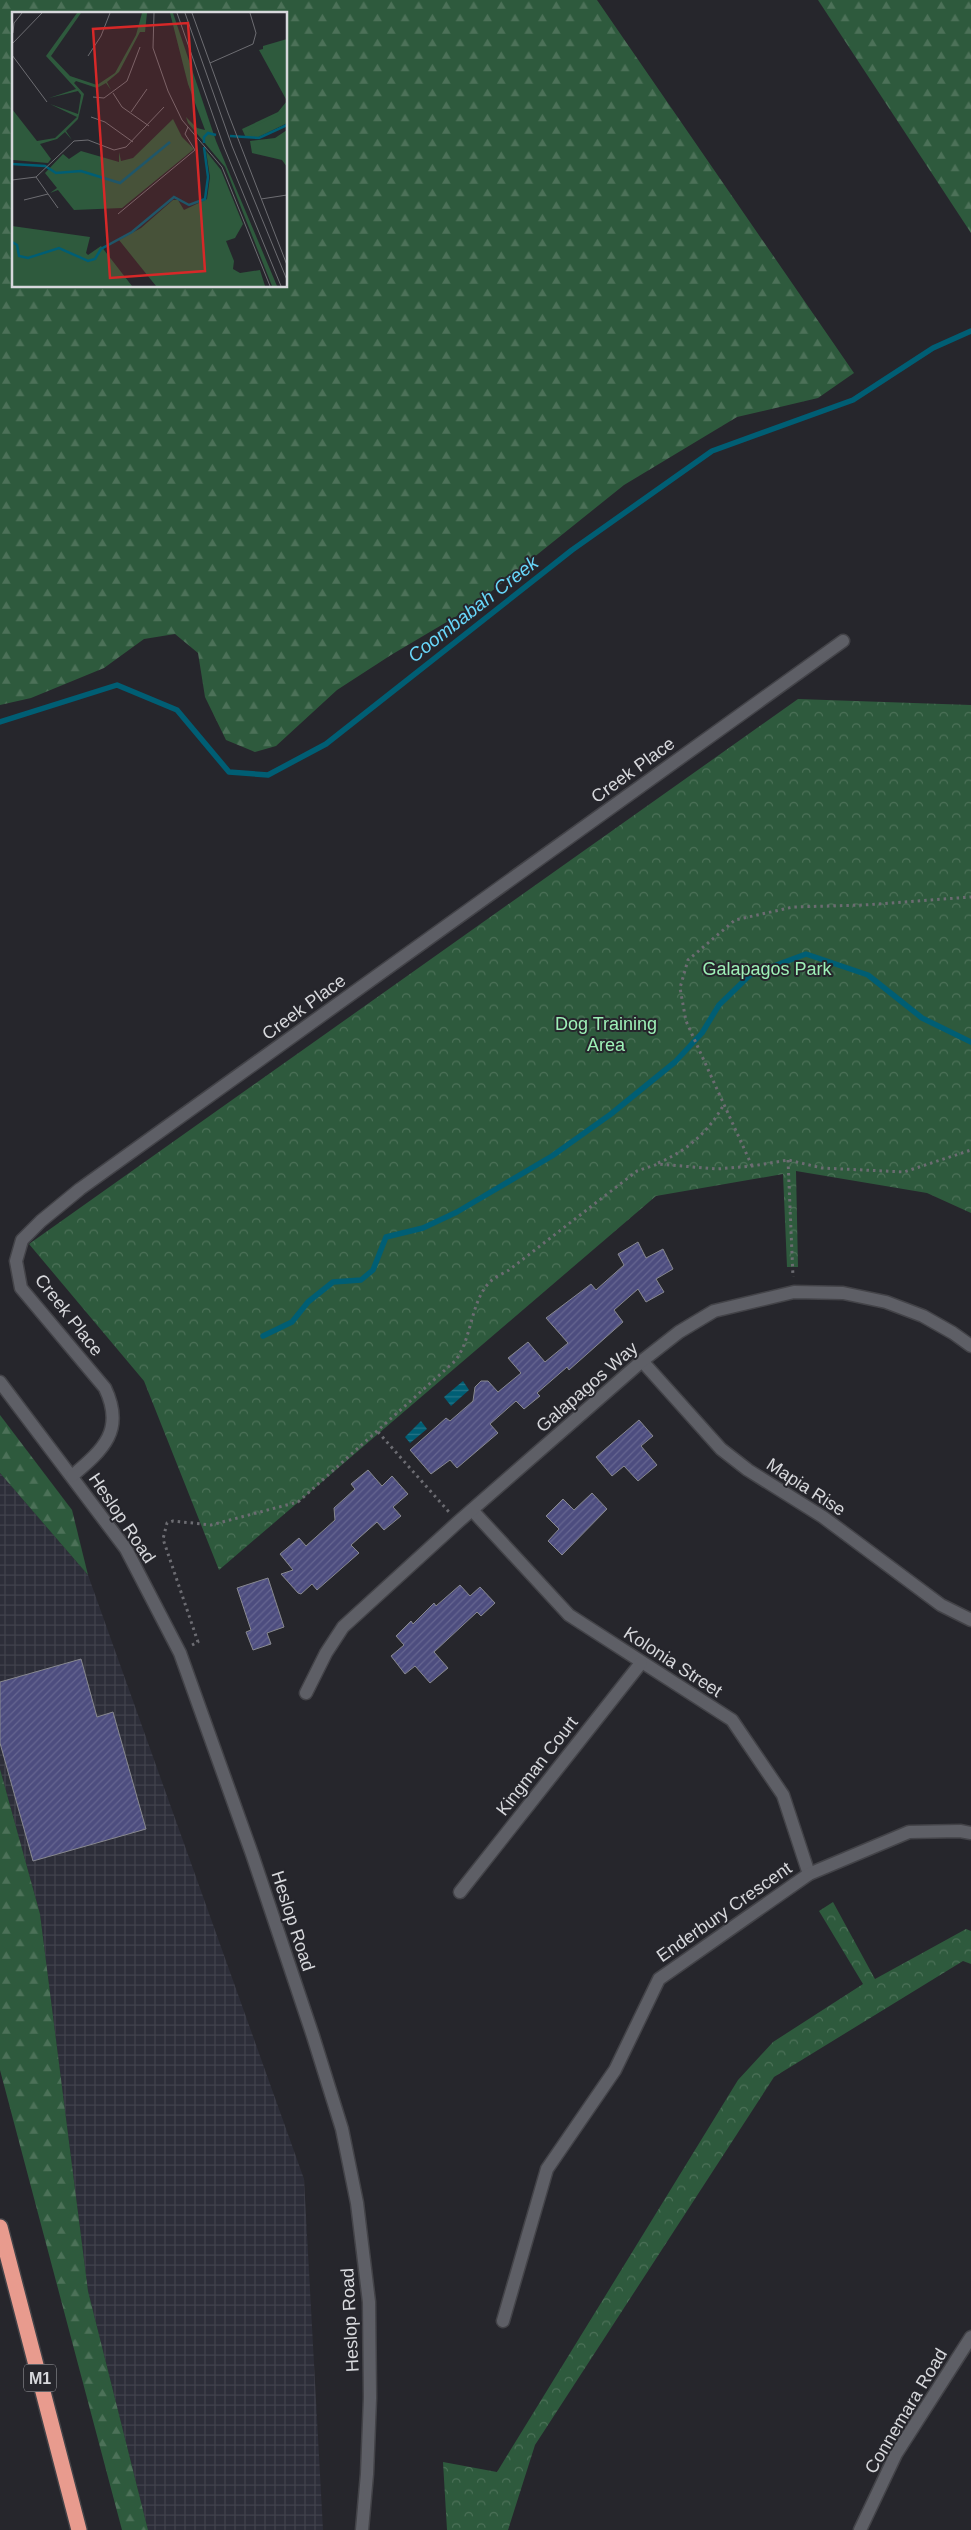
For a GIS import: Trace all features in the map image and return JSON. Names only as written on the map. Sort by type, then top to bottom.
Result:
[{"type":"highway","name":"M1","points":[[0,2227],[79,2530]]},
{"type":"street","name":"Creek Place","points":[[72,1476],[100,1451],[110,1437],[114,1420],[112,1403],[105,1388],[21,1288],[16,1261],[22,1240],[41,1221],[80,1189],[843,641]]},
{"type":"street","name":"Galapagos Way","points":[[306,1693],[326,1653],[343,1627],[458,1522],[642,1361],[680,1332],[714,1311],[794,1292],[843,1293],[886,1302],[923,1316],[971,1346]]},
{"type":"street","name":"Mapia Rise","points":[[642,1361],[721,1449],[748,1470],[822,1517],[941,1605],[971,1620]]},
{"type":"street","name":"Heslop Road","points":[[0,1382],[126,1549],[180,1653],[246,1836],[313,2036],[342,2129],[355,2194],[369,2302],[370,2361],[367,2474],[362,2530]]},
{"type":"street","name":"Kolonia Street","points":[[472,1510],[569,1615],[732,1720],[783,1795],[808,1874]]},
{"type":"street","name":"Kingman Court","points":[[460,1892],[641,1663]]},
{"type":"street","name":"Enderbury Crescent","points":[[503,2321],[546,2169],[615,2070],[659,1979],[808,1874],[908,1832],[960,1831],[971,1833]]},
{"type":"street","name":"Connemara Road","points":[[860,2530],[896,2454],[971,2338]]},
{"type":"path","points":[[752,1166],[686,1021],[680,988],[688,960],[735,920],[793,907],[864,905],[971,897]]},
{"type":"path","points":[[180,1653],[198,1642],[162,1539],[167,1523],[174,1521],[211,1525],[298,1502],[378,1432],[459,1356],[479,1301],[492,1280],[509,1270],[638,1171],[658,1164],[688,1148],[713,1123],[723,1105]]},
{"type":"path","points":[[658,1164],[716,1168],[752,1166],[788,1160],[822,1168],[904,1172],[971,1150]]},
{"type":"path","points":[[788,1160],[794,1292]]},
{"type":"path","points":[[378,1432],[458,1522]]},
{"type":"shaded area","points":[[0,1473],[88,1575],[304,2179],[323,2530],[148,2530],[88,2291],[40,1914],[0,1769]]},
{"type":"green space","points":[[0,0],[597,0],[854,373],[818,398],[737,417],[624,485],[472,607],[391,655],[337,690],[276,746],[255,752],[226,740],[205,697],[198,653],[175,634],[144,639],[104,668],[31,698],[0,705]]},
{"type":"green space","points":[[818,0],[971,0],[971,233]]},
{"type":"green space","name":"Galapagos Park","points":[[798,699],[971,705],[971,1213],[927,1193],[796,1171],[798,1267],[787,1267],[783,1174],[656,1196],[219,1570],[144,1381],[29,1244]]},
{"type":"green space","points":[[0,1415],[72,1510],[88,1575],[0,1473]]},
{"type":"green space","points":[[0,1769],[40,1914],[88,2291],[148,2530],[122,2530],[0,2070]]},
{"type":"green space","points":[[833,1902],[875,1979],[966,1929],[971,1931],[971,1964],[963,1961],[774,2077],[535,2445],[508,2530],[447,2530],[443,2462],[497,2472],[738,2080],[773,2042],[863,1984],[819,1911]]},
{"type":"water","points":[[463,1381],[469,1390],[451,1406],[444,1397]]},
{"type":"water","points":[[421,1421],[427,1429],[410,1443],[405,1437]]},
{"type":"building","points":[[638,1242],[646,1258],[663,1249],[673,1269],[656,1279],[664,1292],[646,1302],[638,1289],[614,1310],[623,1322],[569,1370],[567,1367],[537,1393],[540,1396],[524,1409],[516,1401],[490,1424],[498,1433],[457,1468],[450,1460],[431,1474],[410,1450],[446,1418],[450,1421],[473,1401],[475,1387],[481,1381],[488,1381],[498,1392],[521,1373],[508,1358],[528,1342],[545,1362],[568,1343],[546,1318],[591,1284],[596,1290],[624,1265],[618,1254]]},
{"type":"building","points":[[639,1420],[653,1436],[641,1446],[657,1465],[638,1481],[624,1466],[612,1476],[596,1457]]},
{"type":"building","points":[[368,1470],[382,1486],[392,1476],[408,1494],[393,1507],[401,1516],[384,1530],[377,1522],[351,1545],[359,1553],[317,1590],[312,1584],[301,1594],[298,1593],[281,1574],[293,1570],[280,1554],[299,1538],[306,1546],[335,1520],[334,1508],[355,1489],[351,1484]]},
{"type":"building","points":[[592,1493],[607,1509],[562,1555],[548,1541],[559,1529],[546,1516],[563,1499],[574,1510]]},
{"type":"building","points":[[268,1578],[284,1627],[267,1633],[271,1644],[253,1650],[246,1632],[251,1630],[237,1588]]},
{"type":"building","points":[[460,1585],[470,1596],[480,1587],[495,1603],[481,1616],[477,1612],[434,1652],[448,1668],[430,1683],[415,1666],[405,1674],[391,1656],[404,1645],[396,1636],[411,1621],[413,1624],[434,1603],[436,1606]]},
{"type":"building","points":[[81,1659],[97,1717],[113,1712],[146,1829],[33,1861],[0,1743],[0,1682]]},
{"type":"waterway","name":"Coombabah Creek","points":[[0,722],[117,685],[177,710],[229,772],[268,775],[326,744],[572,550],[712,451],[853,400],[933,348],[971,331]]},
{"type":"waterway","points":[[263,1336],[292,1322],[308,1302],[333,1282],[361,1280],[373,1270],[386,1237],[423,1228],[457,1212],[552,1156],[611,1114],[675,1062],[702,1033],[719,1005],[750,975],[806,954],[868,975],[922,1018],[971,1042]]},
{"type":"park label","name":"Dog Training Area","points":[[606,1034]]}]
